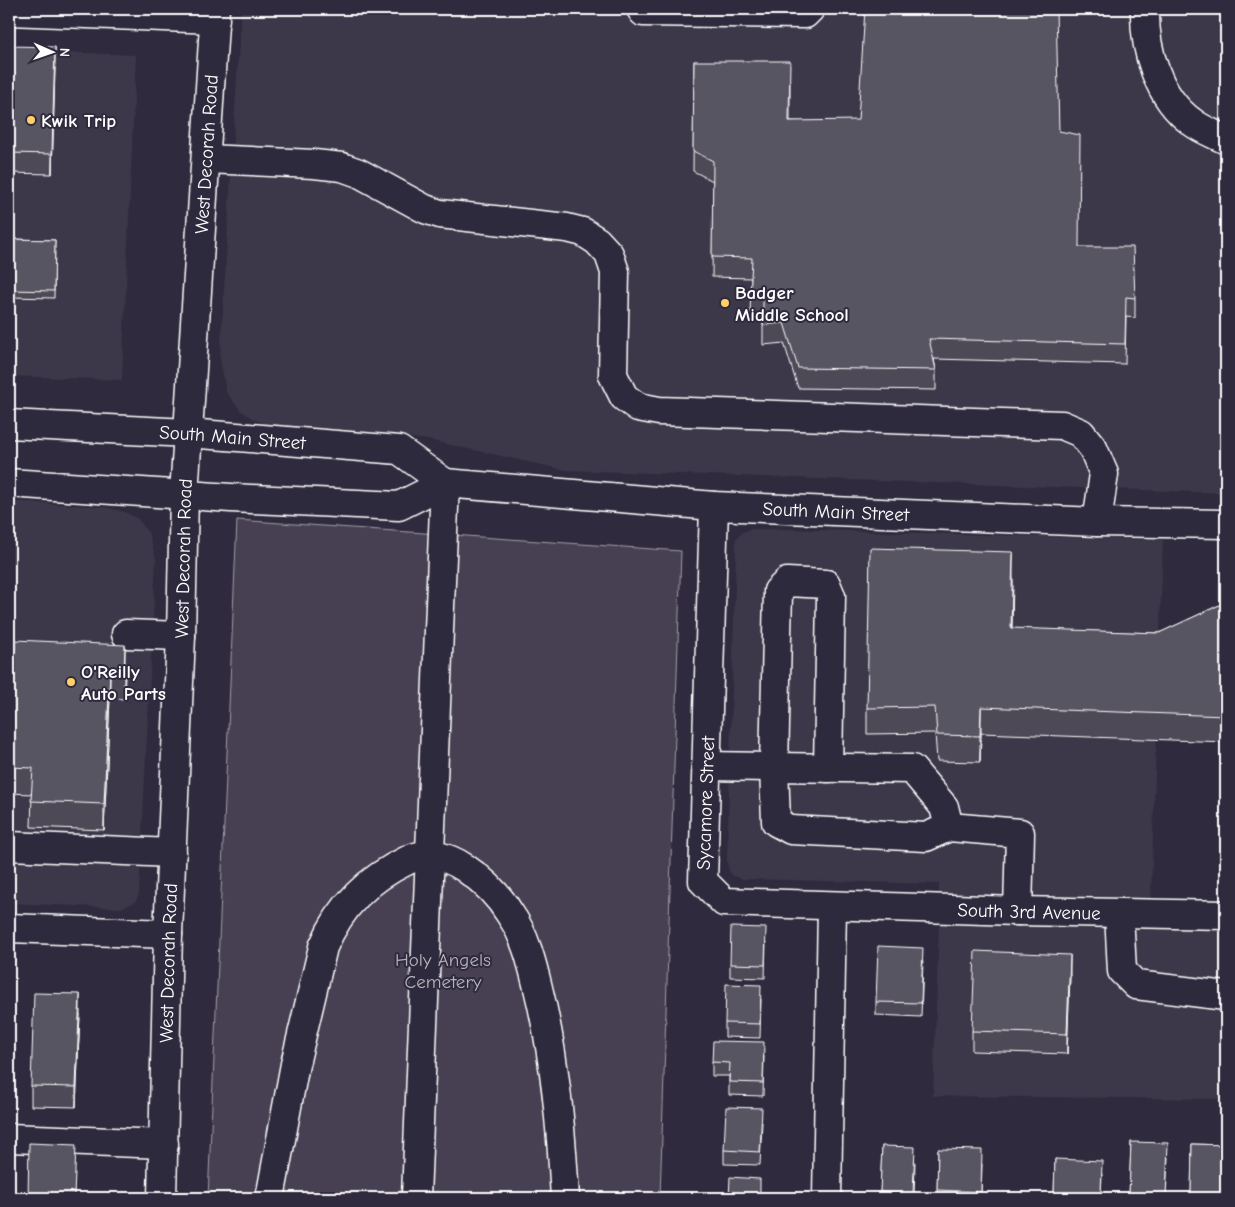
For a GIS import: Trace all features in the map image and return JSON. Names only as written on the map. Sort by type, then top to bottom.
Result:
[{"type":"street","points":[[641,9],[643,12],[805,14],[810,9]]},
{"type":"street","points":[[1145,9],[1151,60],[1165,92],[1193,123],[1226,140]]},
{"type":"street","points":[[9,11],[215,14]]},
{"type":"street","name":"West Decorah Road","points":[[162,1198],[168,934],[181,636],[184,495],[215,14]]},
{"type":"street","points":[[206,159],[342,167],[359,173],[425,209],[440,214],[567,228],[583,232],[597,241],[609,254],[615,272],[613,376],[624,396],[638,407],[659,411],[1062,424],[1081,433],[1093,448],[1104,474],[1097,522]]},
{"type":"street","name":"South Main Street","points":[[9,424],[188,433],[399,450],[445,484],[714,506],[1097,522],[1226,524]]},
{"type":"street","points":[[9,483],[184,495],[399,506],[445,484],[416,1198]]},
{"type":"street","name":"Sycamore Street","points":[[714,506],[703,881],[724,902],[832,906]]},
{"type":"street","points":[[828,768],[831,596],[826,584],[787,582],[778,590],[774,767],[776,822],[791,830],[926,837],[949,827],[1020,833],[1018,911]]},
{"type":"street","points":[[126,634],[181,636]]},
{"type":"street","points":[[706,766],[912,769],[944,807],[949,827]]},
{"type":"street","points":[[9,846],[172,853]]},
{"type":"street","points":[[270,1198],[296,1064],[323,946],[330,929],[358,893],[377,878],[414,857],[430,856],[441,856],[453,860],[476,875],[496,895],[511,914],[529,953],[543,1009],[552,1061],[565,1198]]},
{"type":"street","points":[[827,1198],[832,906]]},
{"type":"street","name":"South 3rd Avenue","points":[[832,906],[1226,915]]},
{"type":"street","points":[[1118,913],[1122,971],[1136,985],[1226,996]]},
{"type":"street","points":[[9,928],[168,934]]},
{"type":"street","points":[[9,1138],[164,1144]]},
{"type":"shaded area","name":"Badger Middle School","points":[[241,9],[1226,9],[1226,493],[565,470],[428,440],[376,433],[273,425],[255,420],[240,410],[226,392],[220,358]]},
{"type":"shaded area","points":[[9,50],[136,55],[122,380],[9,376]]},
{"type":"shaded area","points":[[9,501],[104,507],[125,512],[138,519],[149,534],[152,544],[156,559],[139,894],[135,902],[121,908],[9,903]]},
{"type":"shaded area","points":[[751,529],[1163,540],[1150,926],[1226,929],[1226,1099],[933,1096],[939,884],[743,879],[733,876],[729,871],[727,862],[736,539],[743,532]]},
{"type":"green space","name":"Holy Angels Cemetery","points":[[237,520],[681,551],[660,1198],[208,1198]]},
{"type":"building","points":[[865,9],[1056,9],[1059,131],[1080,135],[1079,247],[1133,247],[1135,298],[1126,297],[1125,344],[929,339],[936,370],[798,368],[784,323],[763,325],[763,298],[750,298],[752,258],[712,257],[713,161],[693,151],[694,61],[790,61],[789,121],[858,120]]},
{"type":"building","name":"Kwik Trip","points":[[9,46],[55,47],[52,154],[9,153]]},
{"type":"building","points":[[9,239],[55,240],[54,291],[9,290]]},
{"type":"building","points":[[870,548],[1013,552],[1011,628],[1159,633],[1226,602],[1226,716],[981,707],[980,736],[937,735],[935,707],[867,708]]},
{"type":"building","points":[[15,640],[125,645],[124,673],[110,672],[104,804],[31,801],[33,768],[9,767],[9,650],[15,650]]},
{"type":"building","points":[[731,927],[766,928],[765,965],[730,964]]},
{"type":"building","points":[[878,946],[923,948],[921,1003],[876,1002]]},
{"type":"building","points":[[975,951],[1070,955],[1067,1034],[972,1031]]},
{"type":"building","points":[[726,984],[761,985],[760,1024],[725,1023]]},
{"type":"building","points":[[34,993],[80,994],[76,1087],[31,1086]]},
{"type":"building","points":[[713,1041],[764,1042],[763,1083],[729,1082],[730,1063],[712,1062]]},
{"type":"building","points":[[726,1107],[762,1108],[760,1152],[724,1150]]},
{"type":"building","points":[[1131,1142],[1168,1143],[1166,1197],[1129,1196]]},
{"type":"building","points":[[29,1143],[76,1145],[74,1198],[28,1198]]},
{"type":"building","points":[[1192,1144],[1226,1145],[1226,1195],[1191,1194]]},
{"type":"building","points":[[882,1146],[915,1147],[913,1194],[880,1192]]},
{"type":"building","points":[[938,1149],[982,1150],[981,1192],[937,1190]]},
{"type":"building","points":[[1055,1159],[1102,1161],[1101,1196],[1054,1194]]},
{"type":"building","points":[[730,1177],[760,1179],[760,1198],[729,1198]]},
{"type":"place","name":"Kwik Trip","points":[[31,120]]},
{"type":"place","name":"Badger Middle School","points":[[725,303]]},
{"type":"place","name":"O'Reilly Auto Parts","points":[[71,682]]}]
